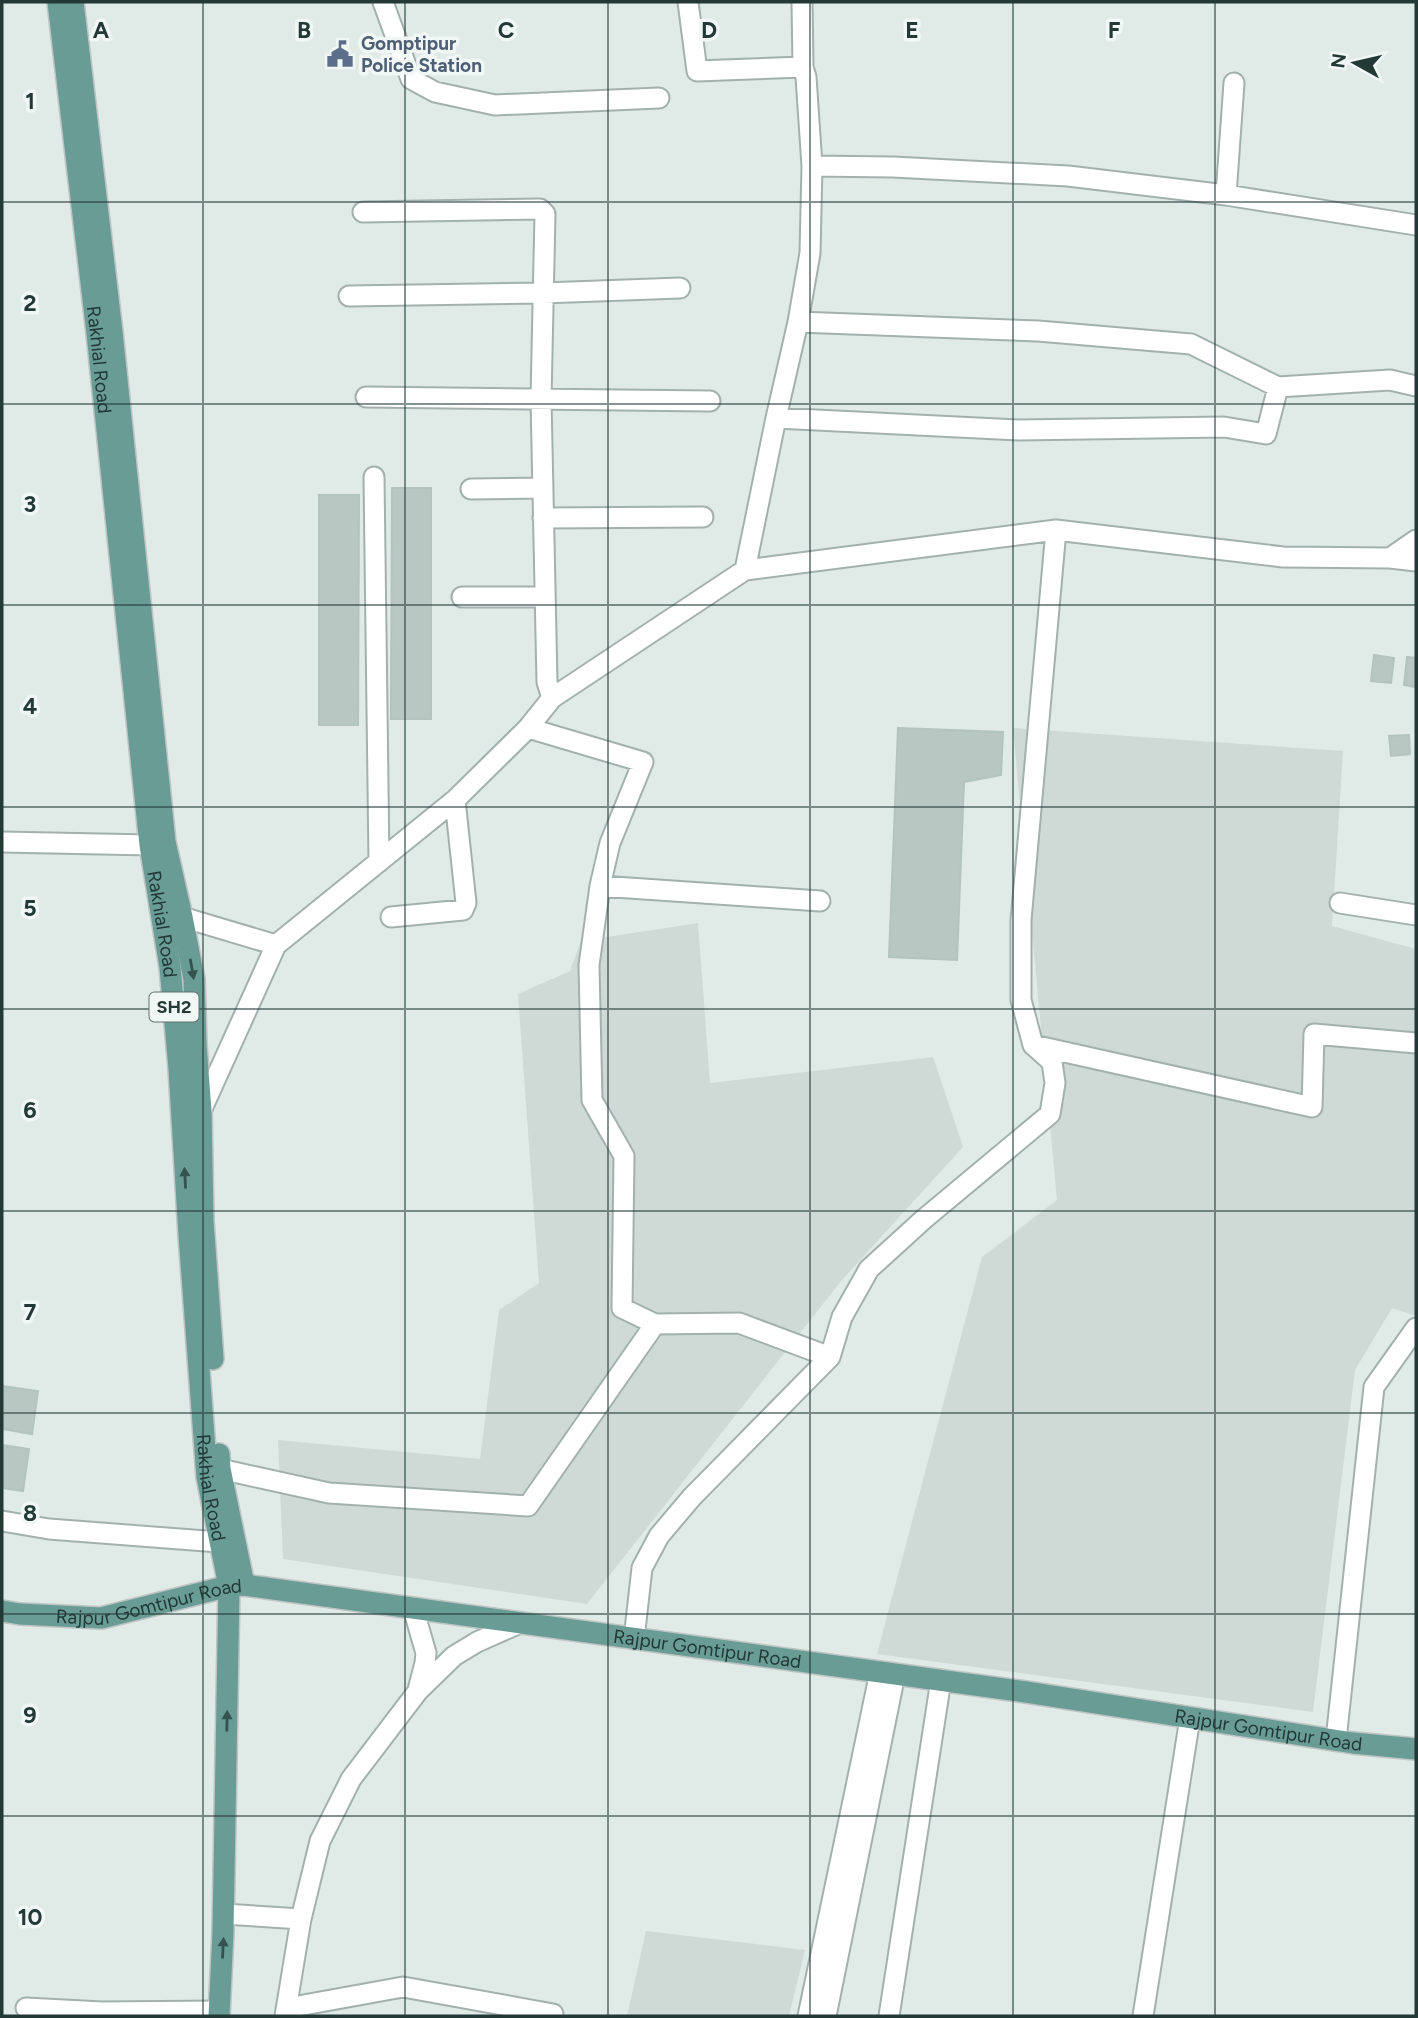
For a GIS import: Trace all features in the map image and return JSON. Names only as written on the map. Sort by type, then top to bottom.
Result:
[{"type":"main road","name":"Rakhial Road","points":[[58,2],[97,333],[150,845],[170,967],[207,1477],[219,1542],[237,1585]]},
{"type":"main road","name":"Rakhial Road","points":[[73,2],[112,332],[165,842],[194,979],[203,1221],[220,1469],[237,1585],[219,2013]]},
{"type":"main road","name":"Rajpur Gomtipur Road","points":[[2,1611],[101,1618],[237,1585],[887,1673],[1336,1740],[1416,1749]]},
{"type":"street","points":[[383,2],[411,79],[435,92],[495,105],[659,98]]},
{"type":"street","points":[[688,2],[697,71],[803,67]]},
{"type":"street","points":[[745,570],[810,253],[812,166],[803,67],[802,2]]},
{"type":"street","points":[[1226,195],[1234,83]]},
{"type":"street","points":[[812,166],[1068,176],[1226,195],[1416,225]]},
{"type":"street","points":[[363,212],[540,209],[545,214],[541,399],[547,682],[552,698]]},
{"type":"street","points":[[349,296],[680,288]]},
{"type":"street","points":[[797,322],[1038,331],[1191,344],[1278,387],[1390,380],[1416,386]]},
{"type":"street","points":[[776,418],[1019,430],[1224,427],[1266,434],[1278,387]]},
{"type":"street","points":[[366,397],[710,401]]},
{"type":"street","points":[[374,477],[379,862]]},
{"type":"street","points":[[471,489],[543,488]]},
{"type":"street","points":[[543,518],[703,517]]},
{"type":"street","points":[[634,1639],[642,1568],[659,1536],[692,1497],[830,1357],[842,1317],[869,1269],[924,1219],[1050,1114],[1055,1083],[1052,1062],[1033,1045],[1021,1000],[1021,920],[1056,530]]},
{"type":"street","points":[[201,1111],[276,945],[455,800],[528,728],[552,698],[745,570],[1056,530],[1283,557],[1391,558],[1416,561]]},
{"type":"street","points":[[1391,558],[1416,540]]},
{"type":"street","points":[[462,597],[545,597]]},
{"type":"street","points":[[528,728],[643,762],[610,843],[600,886],[589,965],[592,1100],[624,1156],[622,1308],[655,1324],[739,1323],[830,1357]]},
{"type":"street","points":[[391,917],[463,910],[466,904],[455,800]]},
{"type":"street","points":[[2,842],[150,845]]},
{"type":"street","points":[[600,886],[820,901]]},
{"type":"street","points":[[1340,903],[1416,915]]},
{"type":"street","points":[[183,917],[276,945]]},
{"type":"street","points":[[1033,1045],[1312,1107],[1314,1034],[1416,1043]]},
{"type":"street","points":[[220,1469],[329,1493],[528,1506],[655,1324]]},
{"type":"street","points":[[1336,1740],[1374,1387],[1416,1328]]},
{"type":"street","points":[[2,1521],[49,1529],[219,1542]]},
{"type":"street","points":[[413,1608],[426,1653],[418,1691]]},
{"type":"street","points":[[520,1623],[477,1642],[454,1657],[418,1691],[351,1779],[320,1841],[301,1919],[286,2012],[403,1987],[553,2014]]},
{"type":"street","points":[[808,2016],[835,1927],[887,1673]]},
{"type":"street","points":[[889,2016],[941,1681]]},
{"type":"street","points":[[1143,2016],[1190,1717]]},
{"type":"street","points":[[224,1914],[301,1919]]},
{"type":"street","points":[[825,2016],[835,1927]]},
{"type":"street","points":[[26,2008],[219,2013]]},
{"type":"shaded area","points":[[1013,728],[1343,751],[1332,926],[1416,949],[1416,1316],[1392,1308],[1355,1370],[1313,1712],[877,1654],[982,1257],[1057,1200]]},
{"type":"shaded area","points":[[698,923],[710,1083],[933,1057],[963,1147],[841,1281],[587,1604],[283,1559],[278,1440],[480,1459],[499,1310],[539,1283],[518,994],[570,971],[581,941]]},
{"type":"shaded area","points":[[646,1931],[805,1950],[789,2016],[627,2016]]},
{"type":"building","points":[[392,488],[431,488],[431,719],[391,719]]},
{"type":"building","points":[[319,495],[359,495],[358,725],[319,725]]},
{"type":"building","points":[[1374,655],[1394,658],[1391,683],[1371,681]]},
{"type":"building","points":[[1407,657],[1416,658],[1415,687],[1404,685]]},
{"type":"building","points":[[898,728],[1003,732],[1001,775],[964,782],[957,960],[889,957]]},
{"type":"building","points":[[1409,735],[1410,754],[1391,756],[1389,736]]},
{"type":"building","points":[[2,1386],[38,1391],[32,1434],[2,1429]]},
{"type":"building","points":[[2,1445],[29,1449],[23,1491],[2,1488]]},
{"type":"place","name":"Gomptipur Police Station","points":[[340,54]]}]
